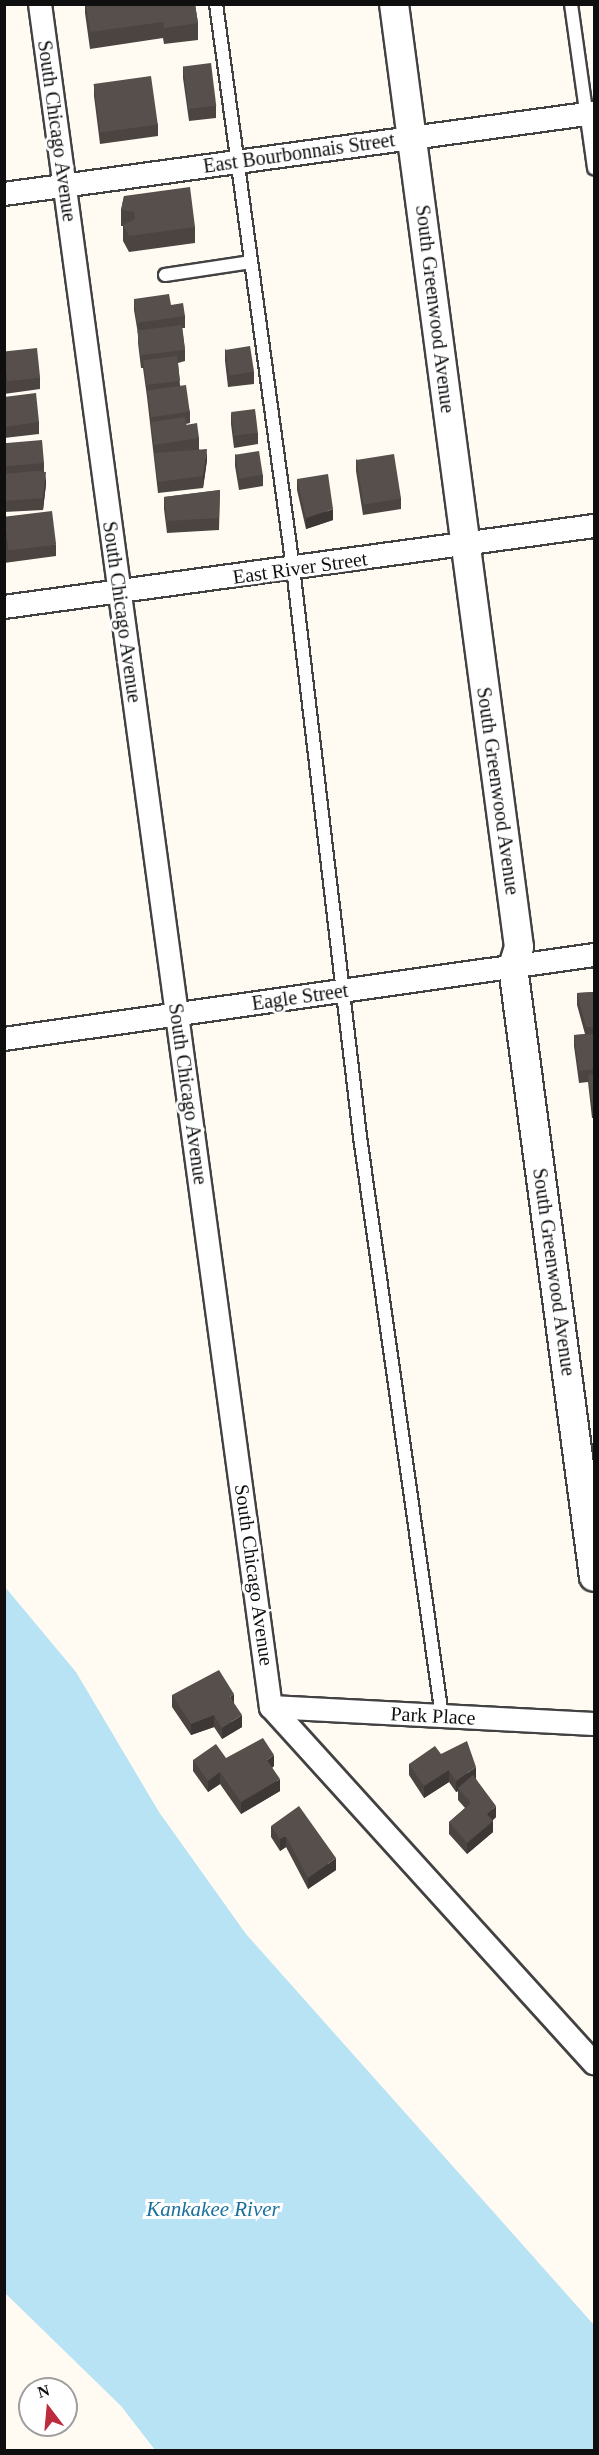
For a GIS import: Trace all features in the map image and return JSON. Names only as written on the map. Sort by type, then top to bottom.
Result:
[{"type":"street","name":"South Chicago Avenue","points":[[40,4],[271,1707]]},
{"type":"street","name":"South Greenwood Avenue","points":[[394,4],[519,947],[513,967],[594,1577]]},
{"type":"street","name":"East Bourbonnais Street","points":[[4,194],[591,113]]},
{"type":"street","name":"East River Street","points":[[4,608],[594,526]]},
{"type":"street","name":"Eagle Street","points":[[4,1039],[594,956]]},
{"type":"street","name":"Park Place","points":[[271,1707],[594,1724]]},
{"type":"street","points":[[271,1707],[594,2063]]},
{"type":"lane","points":[[216,4],[293,568],[343,991],[442,1716]]},
{"type":"lane","points":[[572,4],[591,113],[594,168]]},
{"type":"lane","points":[[165,275],[251,262]]},
{"type":"water","name":"Kankakee River","points":[[5,1587],[76,1672],[159,1812],[246,1934],[594,2325],[594,2450],[155,2450],[121,2406],[5,2293]]},
{"type":"building","points":[[86,4],[195,4],[198,23],[164,28],[163,22],[90,32]]},
{"type":"building","points":[[211,63],[216,106],[188,109],[183,66]]},
{"type":"building","points":[[151,76],[158,125],[100,133],[94,84]]},
{"type":"building","points":[[190,187],[195,227],[129,236],[123,225],[135,219],[134,212],[121,210],[124,196]]},
{"type":"building","points":[[169,294],[171,305],[183,303],[185,316],[137,323],[134,299]]},
{"type":"building","points":[[182,325],[185,350],[140,355],[137,330]]},
{"type":"building","points":[[250,346],[254,372],[229,376],[225,350]]},
{"type":"building","points":[[37,348],[40,378],[7,381],[4,351]]},
{"type":"building","points":[[177,356],[180,381],[146,385],[143,360]]},
{"type":"building","points":[[186,385],[190,412],[151,417],[147,390]]},
{"type":"building","points":[[36,393],[39,422],[4,427],[4,397]]},
{"type":"building","points":[[255,409],[258,433],[234,436],[231,412]]},
{"type":"building","points":[[185,417],[186,425],[197,423],[199,438],[154,445],[151,422]]},
{"type":"building","points":[[42,440],[44,463],[6,466],[4,443]]},
{"type":"building","points":[[207,449],[203,476],[158,482],[154,453]]},
{"type":"building","points":[[259,451],[263,475],[239,478],[235,455]]},
{"type":"building","points":[[394,454],[401,498],[364,504],[356,460]]},
{"type":"building","points":[[46,472],[43,498],[4,501],[4,474]]},
{"type":"building","points":[[328,474],[333,509],[306,518],[297,479]]},
{"type":"building","points":[[220,490],[219,518],[167,521],[164,497]]},
{"type":"building","points":[[52,511],[56,545],[9,551],[4,517]]},
{"type":"building","points":[[594,992],[594,1027],[586,1027],[577,993]]},
{"type":"building","points":[[594,1034],[594,1069],[579,1071],[574,1035]]},
{"type":"building","points":[[594,1074],[594,1106],[592,1106],[588,1075]]},
{"type":"building","points":[[219,1670],[234,1694],[230,1697],[242,1715],[222,1728],[214,1715],[191,1724],[172,1695]]},
{"type":"building","points":[[263,1738],[274,1755],[267,1760],[280,1779],[241,1802],[220,1772],[208,1781],[193,1760],[216,1744],[226,1758]]},
{"type":"building","points":[[467,1741],[476,1767],[456,1781],[449,1770],[424,1786],[409,1764],[435,1746],[441,1754]]},
{"type":"building","points":[[473,1775],[496,1806],[487,1814],[493,1821],[467,1843],[449,1822],[471,1803],[458,1788]]},
{"type":"building","points":[[299,1806],[336,1858],[308,1878],[286,1836],[280,1839],[271,1826]]}]
